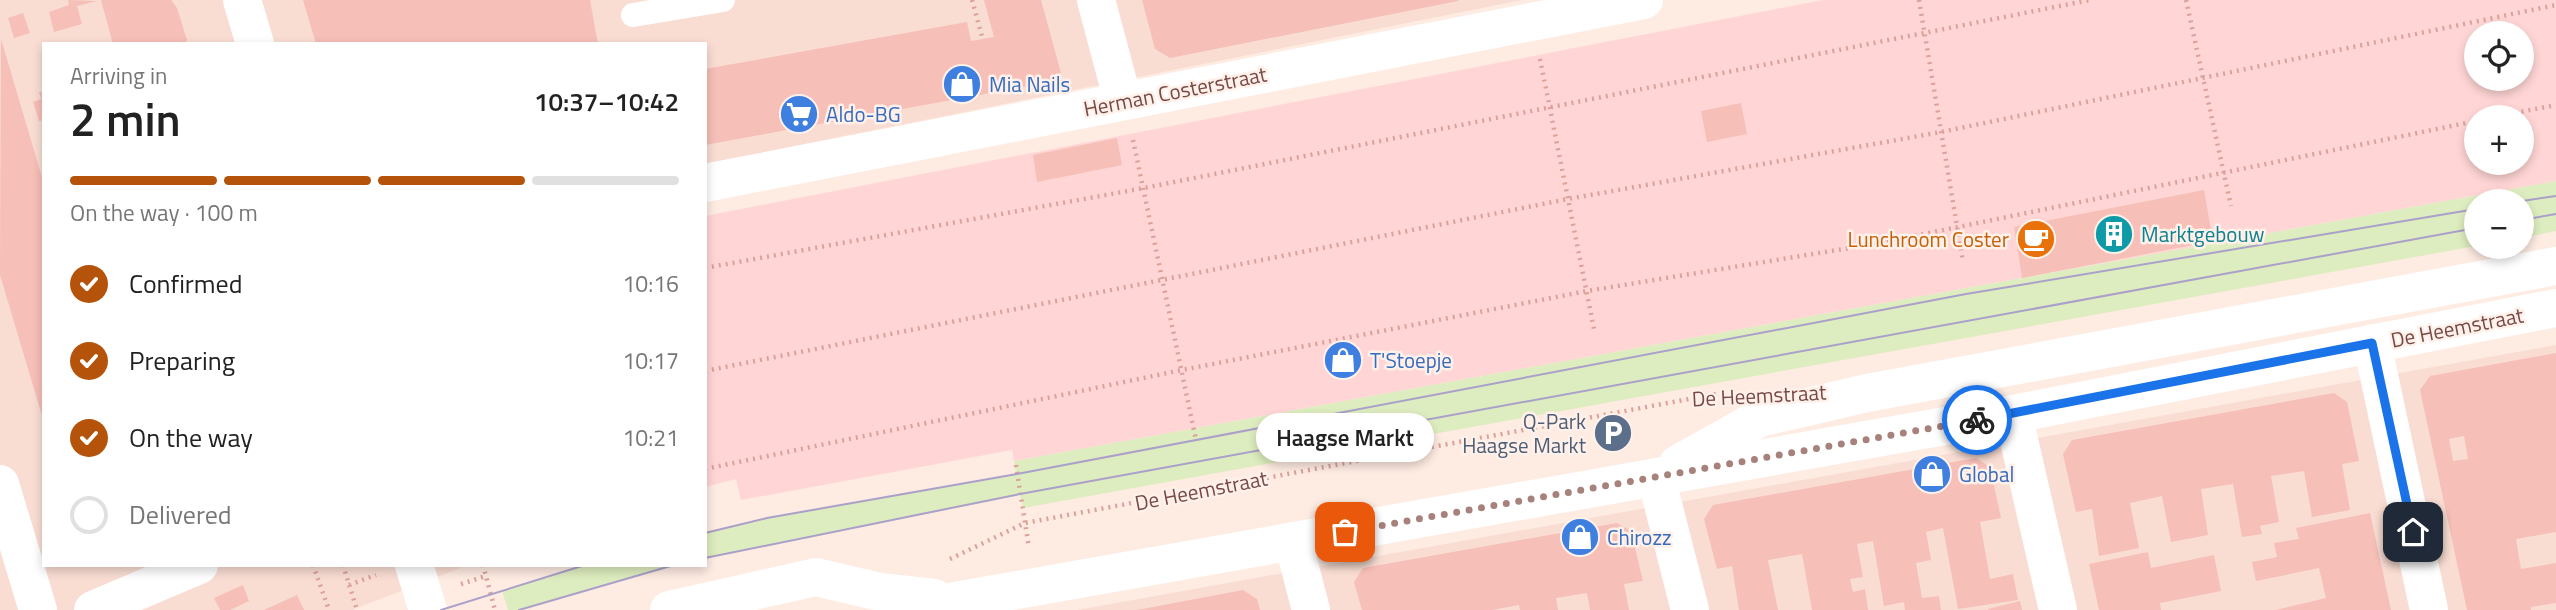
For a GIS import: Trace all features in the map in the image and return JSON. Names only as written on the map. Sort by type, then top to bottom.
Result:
[{"type":"street","points":[[242,0],[254,42]]},
{"type":"street","points":[[1096,0],[1123,102]]},
{"type":"street","name":"Herman Costerstraat","points":[[707,183],[1644,0]]},
{"type":"street","name":"De Heemstraat","points":[[1656,477],[1760,418],[2556,266]]},
{"type":"street","name":"De Heemstraat","points":[[669,610],[816,577],[890,604],[969,598],[2013,414],[2556,309]]},
{"type":"street","points":[[2372,343],[2429,610]]},
{"type":"street","points":[[2013,414],[2059,610]]},
{"type":"street","points":[[1656,477],[1690,610]]},
{"type":"street","points":[[0,484],[38,610]]},
{"type":"street","points":[[1293,541],[1311,610]]},
{"type":"street","points":[[93,610],[195,567]]},
{"type":"street","points":[[415,567],[428,610]]},
{"type":"lane","points":[[633,15],[723,0]]},
{"type":"path","points":[[972,0],[983,40]]},
{"type":"path","points":[[1919,0],[1963,262]]},
{"type":"path","points":[[707,268],[1144,188],[2090,0]]},
{"type":"path","points":[[2186,0],[2231,206]]},
{"type":"path","points":[[707,371],[1568,199],[1941,132],[2556,5]]},
{"type":"path","points":[[1533,22],[1594,329]]},
{"type":"path","points":[[1123,102],[1144,188],[1196,440]]},
{"type":"path","points":[[2534,109],[2556,105]]},
{"type":"path","points":[[707,469],[1182,370],[1587,291],[1957,227],[2464,123]]},
{"type":"path","name":"De Heemstraat","points":[[949,559],[1025,523],[1703,395],[1729,393]]},
{"type":"path","points":[[1016,465],[1036,587]]},
{"type":"path","points":[[314,567],[329,610]]},
{"type":"path","points":[[344,567],[357,610]]},
{"type":"path","points":[[484,567],[495,610]]},
{"type":"shaded area","points":[[0,0],[1522,0],[707,164],[707,42],[42,42],[42,567],[463,567],[352,610],[0,610]]},
{"type":"shaded area","points":[[1823,0],[2556,0],[2556,181],[2512,189],[2464,189],[2464,198],[1014,461],[1012,450],[741,500],[736,479],[707,486],[707,216]]},
{"type":"shaded area","points":[[2556,345],[2556,610],[1077,610],[1663,505]]},
{"type":"green space","points":[[2556,181],[2556,231],[2534,236],[2534,189],[2512,189]]},
{"type":"green space","points":[[2464,198],[2464,248],[1023,508],[1020,495],[707,558],[707,533],[767,518],[1016,475],[1014,461]]},
{"type":"green space","points":[[579,567],[665,567],[518,610],[508,610],[502,591]]},
{"type":"building","points":[[68,0],[97,1],[77,6],[82,24],[54,32],[49,12],[69,5]]},
{"type":"building","points":[[101,0],[171,0],[177,8],[187,40],[186,42],[112,42]]},
{"type":"building","points":[[303,0],[590,0],[598,42],[315,42]]},
{"type":"building","points":[[984,0],[1041,0],[1061,73],[1056,81],[707,145],[707,69],[967,22],[971,41],[994,37]]},
{"type":"building","points":[[1142,0],[1458,1],[1170,58],[1155,49]]},
{"type":"building","points":[[23,13],[30,33],[14,38],[8,18]]},
{"type":"building","points":[[1,39],[42,177],[42,416],[0,275]]},
{"type":"building","points":[[42,91],[42,120],[39,121],[33,102],[41,99],[39,92]]},
{"type":"building","points":[[1741,103],[1747,134],[1707,142],[1701,111]]},
{"type":"building","points":[[1117,138],[1122,165],[1037,182],[1033,155]]},
{"type":"building","name":"Marktgebouw","points":[[2204,190],[2213,241],[2022,278],[2014,227]]},
{"type":"building","points":[[2556,353],[2556,532],[2516,539],[2521,569],[2556,563],[2556,603],[2531,607],[2531,610],[2467,610],[2420,390],[2430,376]],"holes":[[[2464,436],[2468,459],[2453,461],[2449,439]]]},
{"type":"building","points":[[2334,393],[2347,402],[2359,461],[2342,464],[2350,510],[2312,517],[2304,471],[2271,476],[2279,522],[2260,526],[2262,534],[2242,537],[2233,484],[2201,489],[2208,535],[2171,542],[2162,496],[2130,503],[2139,548],[2099,556],[2092,509],[2076,512],[2063,454],[2072,440]]},
{"type":"building","points":[[1976,458],[1990,467],[2001,518],[1980,522],[1990,579],[2013,574],[2018,600],[1958,609],[1943,528],[1926,532],[1931,560],[1916,563],[1922,598],[1939,596],[1941,610],[1905,610],[1904,602],[1884,606],[1873,541],[1857,544],[1863,577],[1850,579],[1853,592],[1865,589],[1868,610],[1812,610],[1802,554],[1768,560],[1778,610],[1739,610],[1732,566],[1717,569],[1704,519],[1713,505]]},
{"type":"building","points":[[2370,513],[2391,610],[2276,610],[2326,598],[2319,568],[2256,581],[2252,562],[2277,557],[2274,543],[2299,539],[2296,528]]},
{"type":"building","points":[[1617,523],[1631,531],[1643,581],[1624,584],[1629,610],[1590,610],[1587,593],[1556,598],[1558,610],[1520,610],[1519,605],[1492,610],[1362,610],[1354,582],[1363,568]]},
{"type":"building","points":[[2148,552],[2151,568],[2214,555],[2221,591],[2160,603],[2161,610],[2099,610],[2089,564]]},
{"type":"building","points":[[243,585],[249,601],[230,610],[220,610],[214,598]]},
{"type":"building","points":[[1243,590],[1257,599],[1260,610],[1137,610]]},
{"type":"building","points":[[297,595],[304,610],[264,610]]},
{"type":"building","points":[[2020,601],[2022,610],[1988,610],[1988,609]]},
{"type":"tram line","points":[[2534,199],[2556,196]]},
{"type":"tram line","points":[[707,533],[767,518],[1017,474],[1966,294],[2464,211]]},
{"type":"tram line","points":[[2534,218],[2556,214]]},
{"type":"tram line","points":[[707,558],[1020,494],[2464,230]]},
{"type":"tram line","points":[[441,610],[579,567]]},
{"type":"tram line","points":[[519,610],[667,567]]},
{"type":"way so far","points":[[1345,532],[1977,420]]},
{"type":"place","name":"Mia Nails","points":[[962,84]]},
{"type":"place","name":"Aldo-BG","points":[[799,114]]},
{"type":"place","name":"Marktgebouw","points":[[2114,234]]},
{"type":"place","name":"Lunchroom Coster","points":[[2036,239]]},
{"type":"place","name":"T'Stoepje","points":[[1343,360]]},
{"type":"place","name":"Q-Park Haagse Markt","points":[[1613,433]]},
{"type":"place","name":"Global","points":[[1932,474]]},
{"type":"place","name":"Haagse Markt","points":[[1345,532]]},
{"type":"place","name":"Chirozz","points":[[1580,537]]},
{"type":"route","points":[[1977,420],[2372,343],[2413,532]]}]
